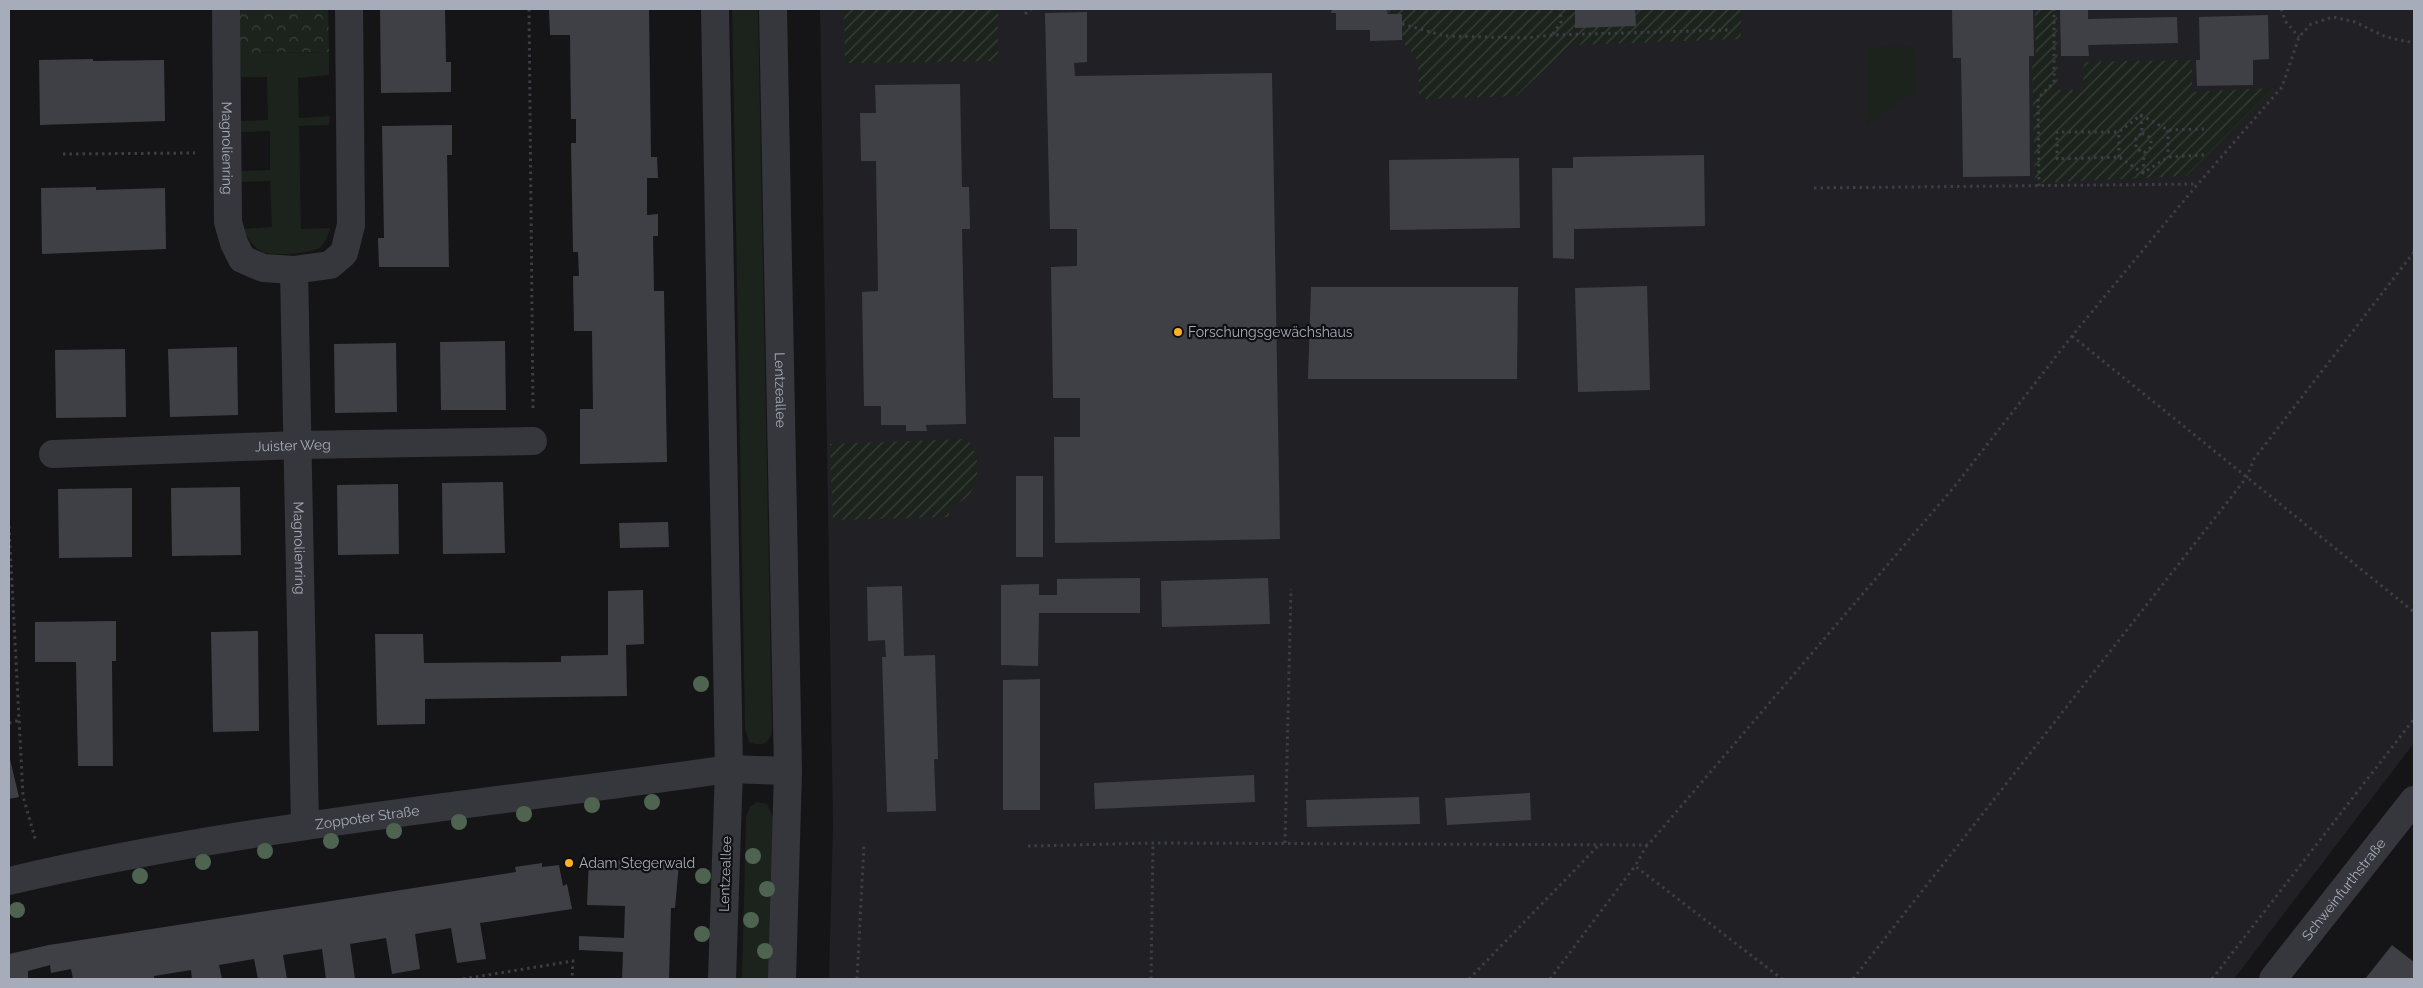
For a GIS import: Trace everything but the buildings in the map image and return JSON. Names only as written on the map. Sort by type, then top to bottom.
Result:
[{"type":"street","name":"Magnolienring","points":[[226,9],[228,222],[234,243],[242,259],[263,268],[294,270],[330,265],[344,253],[351,225],[349,9]]},
{"type":"street","name":"Lentzeallee","points":[[715,9],[728,769],[722,979]]},
{"type":"street","name":"Lentzeallee","points":[[773,9],[788,771],[782,979]]},
{"type":"street","name":"Magnolienring","points":[[294,270],[299,445],[305,824]]},
{"type":"street","name":"Juister Weg","points":[[54,454],[299,445],[534,441]]},
{"type":"street","points":[[728,769],[788,771]]},
{"type":"street","name":"Zoppoter Straße","points":[[9,882],[137,853],[305,824],[728,769]]},
{"type":"street","name":"Schweinfurthstraße","points":[[2273,979],[2414,800]]},
{"type":"path","points":[[529,9],[534,441]]},
{"type":"path","points":[[1025,14],[1031,9]]},
{"type":"path","points":[[1552,35],[1561,22],[1560,9]]},
{"type":"path","points":[[2039,186],[2038,98],[2054,82],[2054,9]]},
{"type":"path","points":[[2281,9],[2286,22],[2299,37]]},
{"type":"path","points":[[1550,979],[1635,866],[1648,844],[1954,487],[2072,336],[2197,184],[2282,87],[2299,37],[2311,24],[2332,17],[2355,22],[2386,37],[2414,43]]},
{"type":"path","points":[[1402,24],[1444,36],[1527,38],[1552,35],[1728,30]]},
{"type":"path","points":[[2141,115],[2168,130],[2204,129]]},
{"type":"path","points":[[2141,115],[2119,132],[2056,132],[2057,159],[2119,157],[2143,173]]},
{"type":"path","points":[[2141,115],[2142,133]]},
{"type":"path","points":[[2168,130],[2168,157]]},
{"type":"path","points":[[2119,132],[2119,157]]},
{"type":"path","points":[[2142,133],[2151,138],[2151,147],[2144,153],[2143,173]]},
{"type":"path","points":[[2142,133],[2136,138],[2136,148],[2144,153]]},
{"type":"path","points":[[63,154],[228,152]]},
{"type":"path","points":[[2143,173],[2168,157],[2204,155]]},
{"type":"path","points":[[1814,188],[2197,184]]},
{"type":"path","points":[[1853,979],[2247,476],[2254,459],[2414,252]]},
{"type":"path","points":[[2072,336],[2414,612]]},
{"type":"path","points":[[9,526],[23,796],[37,845]]},
{"type":"path","points":[[1285,843],[1291,589]]},
{"type":"path","points":[[2212,979],[2414,719]]},
{"type":"path","points":[[9,723],[20,720]]},
{"type":"path","points":[[1028,846],[1153,843],[1648,844]]},
{"type":"path","points":[[1150,979],[1153,843]]},
{"type":"path","points":[[1469,979],[1600,844]]},
{"type":"path","points":[[857,979],[864,845]]},
{"type":"path","points":[[1635,866],[1782,979]]},
{"type":"path","points":[[463,979],[573,962],[572,979]]},
{"type":"shaded area","points":[[820,9],[2414,9],[2414,743],[2234,979],[829,979],[833,826]]},
{"type":"green space","points":[[239,9],[328,9],[329,52],[240,53]]},
{"type":"green space","points":[[732,9],[758,9],[772,728],[770,737],[762,744],[749,742],[745,728]]},
{"type":"green space","points":[[844,9],[998,9],[998,61],[845,63]]},
{"type":"green space","points":[[1387,9],[1741,9],[1741,39],[1571,45],[1516,96],[1419,99],[1418,61],[1402,40],[1402,14],[1387,14]]},
{"type":"green space","points":[[2035,9],[2057,9],[2058,90],[2083,90],[2084,62],[2192,60],[2192,92],[2273,88],[2186,176],[2035,183],[2032,60],[2036,61]]},
{"type":"green space","points":[[1914,46],[1915,91],[1867,124],[1866,48]]},
{"type":"green space","points":[[329,52],[329,75],[298,78],[299,118],[330,116],[329,125],[299,126],[301,229],[330,228],[323,244],[315,250],[291,254],[262,252],[253,244],[242,229],[272,227],[270,181],[241,182],[241,171],[270,170],[270,131],[241,132],[241,121],[268,120],[267,77],[241,77],[240,53]]},
{"type":"green space","points":[[967,439],[973,447],[976,457],[976,478],[973,488],[967,496],[959,502],[949,505],[949,517],[833,520],[830,444]]},
{"type":"green space","points":[[757,802],[767,804],[773,817],[769,979],[742,979],[746,816],[750,807]]},
{"type":"place","name":"Forschungsgewächshaus","points":[[1178,332]]},
{"type":"place","name":"Adam Stegerwald","points":[[569,863]]}]
